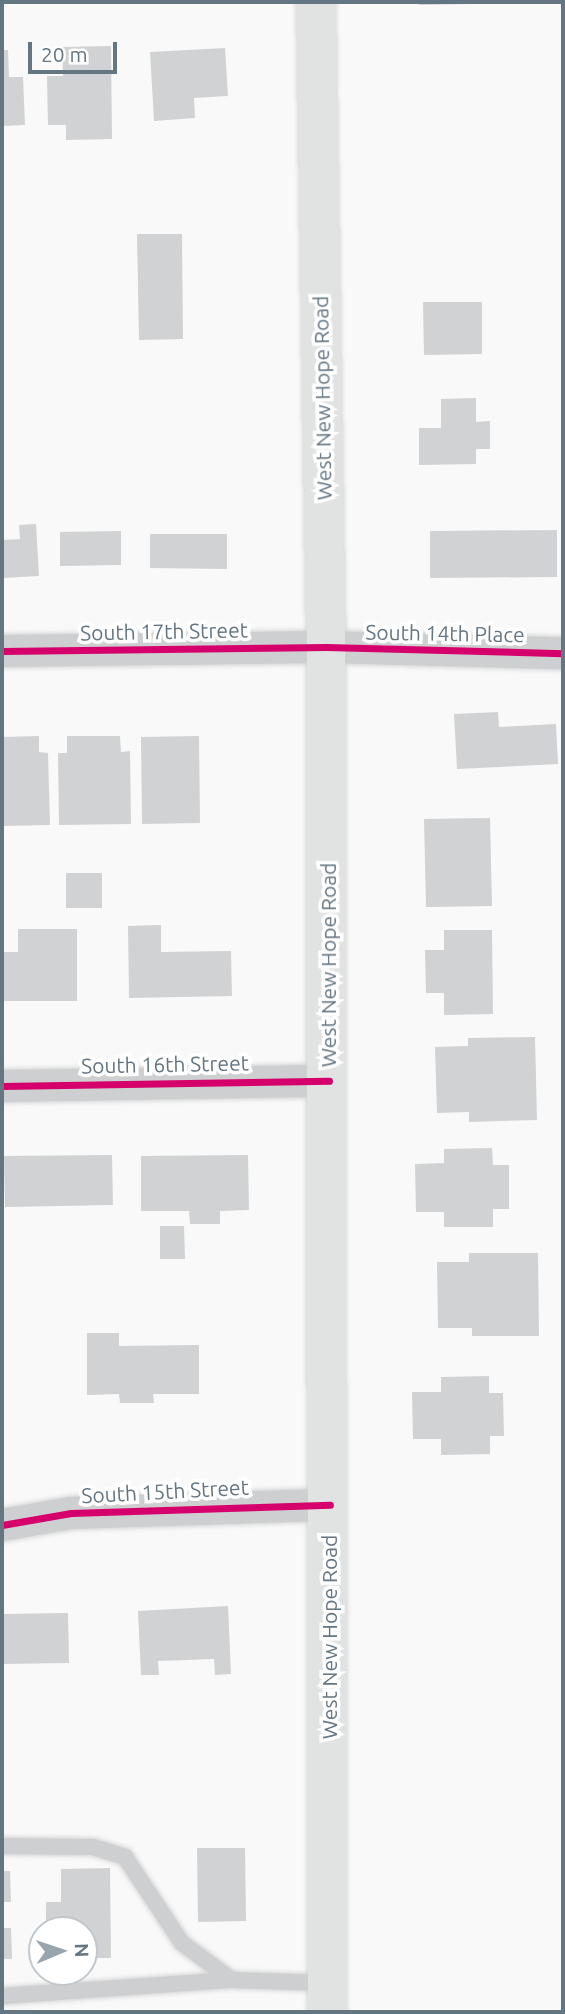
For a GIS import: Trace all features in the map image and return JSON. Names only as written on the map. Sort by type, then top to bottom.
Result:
[{"type":"main road","name":"West New Hope Road","points":[[316,2],[326,647],[329,1081],[327,1998]]},
{"type":"street","name":"South 17th Street","points":[[2,650],[326,647]]},
{"type":"street","name":"South 14th Place","points":[[326,647],[563,653]]},
{"type":"street","name":"South 16th Street","points":[[2,1086],[329,1081]]},
{"type":"street","name":"South 15th Street","points":[[2,1525],[71,1513],[330,1505]]},
{"type":"lane","points":[[2,1846],[93,1847],[125,1857],[182,1943],[232,1980]]},
{"type":"lane","points":[[2,1996],[232,1980],[327,1998]]},
{"type":"building","points":[[419,2],[470,2],[470,4],[419,5]]},
{"type":"building","points":[[111,46],[112,139],[66,140],[66,125],[48,125],[47,76],[63,76],[62,47]]},
{"type":"building","points":[[225,48],[228,96],[194,98],[195,118],[154,121],[150,52]]},
{"type":"building","points":[[2,50],[8,50],[9,77],[23,77],[25,125],[2,126]]},
{"type":"building","points":[[137,234],[182,234],[183,339],[139,340]]},
{"type":"building","points":[[423,302],[482,302],[482,354],[424,355]]},
{"type":"building","points":[[476,398],[476,422],[490,421],[490,449],[476,449],[476,464],[419,465],[419,428],[441,428],[441,399]]},
{"type":"building","points":[[36,524],[39,576],[2,578],[2,540],[20,539],[19,525]]},
{"type":"building","points":[[557,530],[557,577],[430,578],[430,531]]},
{"type":"building","points":[[121,531],[121,565],[60,566],[60,532]]},
{"type":"building","points":[[150,534],[227,534],[227,569],[150,568]]},
{"type":"building","points":[[498,712],[499,727],[556,724],[558,764],[457,769],[454,714]]},
{"type":"building","points":[[39,736],[39,752],[48,753],[50,825],[2,826],[2,737]]},
{"type":"building","points":[[67,736],[120,736],[121,752],[130,751],[131,824],[59,825],[58,753],[67,753]]},
{"type":"building","points":[[199,736],[200,823],[142,824],[141,737]]},
{"type":"building","points":[[490,818],[492,906],[426,907],[424,819]]},
{"type":"building","points":[[66,873],[102,873],[102,908],[66,908]]},
{"type":"building","points":[[161,925],[161,952],[231,951],[232,996],[129,998],[128,926]]},
{"type":"building","points":[[18,929],[77,929],[77,1001],[2,1001],[2,952],[18,952]]},
{"type":"building","points":[[444,930],[492,930],[493,1014],[444,1015],[444,993],[426,993],[425,950],[444,950]]},
{"type":"building","points":[[535,1037],[537,1120],[469,1122],[469,1112],[437,1113],[435,1047],[468,1046],[468,1038]]},
{"type":"building","points":[[492,1148],[493,1165],[509,1165],[509,1209],[493,1209],[493,1227],[444,1227],[444,1212],[416,1212],[415,1164],[444,1163],[444,1149]]},
{"type":"building","points":[[112,1155],[113,1205],[5,1207],[4,1156]]},
{"type":"building","points":[[248,1155],[249,1210],[220,1211],[220,1224],[190,1224],[189,1211],[141,1211],[141,1156]]},
{"type":"building","points":[[160,1226],[184,1226],[185,1259],[160,1259]]},
{"type":"building","points":[[469,1253],[538,1253],[539,1336],[472,1336],[472,1328],[438,1328],[437,1262],[469,1262]]},
{"type":"building","points":[[87,1333],[119,1333],[119,1346],[199,1345],[199,1394],[153,1394],[154,1403],[120,1403],[119,1394],[87,1395]]},
{"type":"building","points":[[489,1376],[489,1393],[503,1393],[504,1436],[490,1436],[490,1454],[441,1455],[441,1439],[413,1439],[412,1392],[441,1392],[441,1377]]},
{"type":"building","points":[[228,1606],[231,1674],[215,1675],[214,1659],[158,1661],[159,1675],[141,1675],[138,1611]]},
{"type":"building","points":[[68,1613],[69,1663],[2,1664],[2,1614]]},
{"type":"building","points":[[197,1848],[245,1848],[246,1921],[198,1922]]},
{"type":"building","points":[[110,1868],[111,1958],[98,1958],[98,1916],[46,1916],[46,1902],[61,1902],[61,1869]]},
{"type":"building","points":[[2,1871],[10,1871],[11,1902],[2,1902]]},
{"type":"building","points":[[2,1928],[11,1928],[12,1959],[2,1959]]},
{"type":"cycle path","points":[[2,651],[326,647],[563,653]]},
{"type":"cycle path","points":[[2,1086],[329,1081]]},
{"type":"cycle path","points":[[2,1525],[71,1513],[330,1505]]}]
